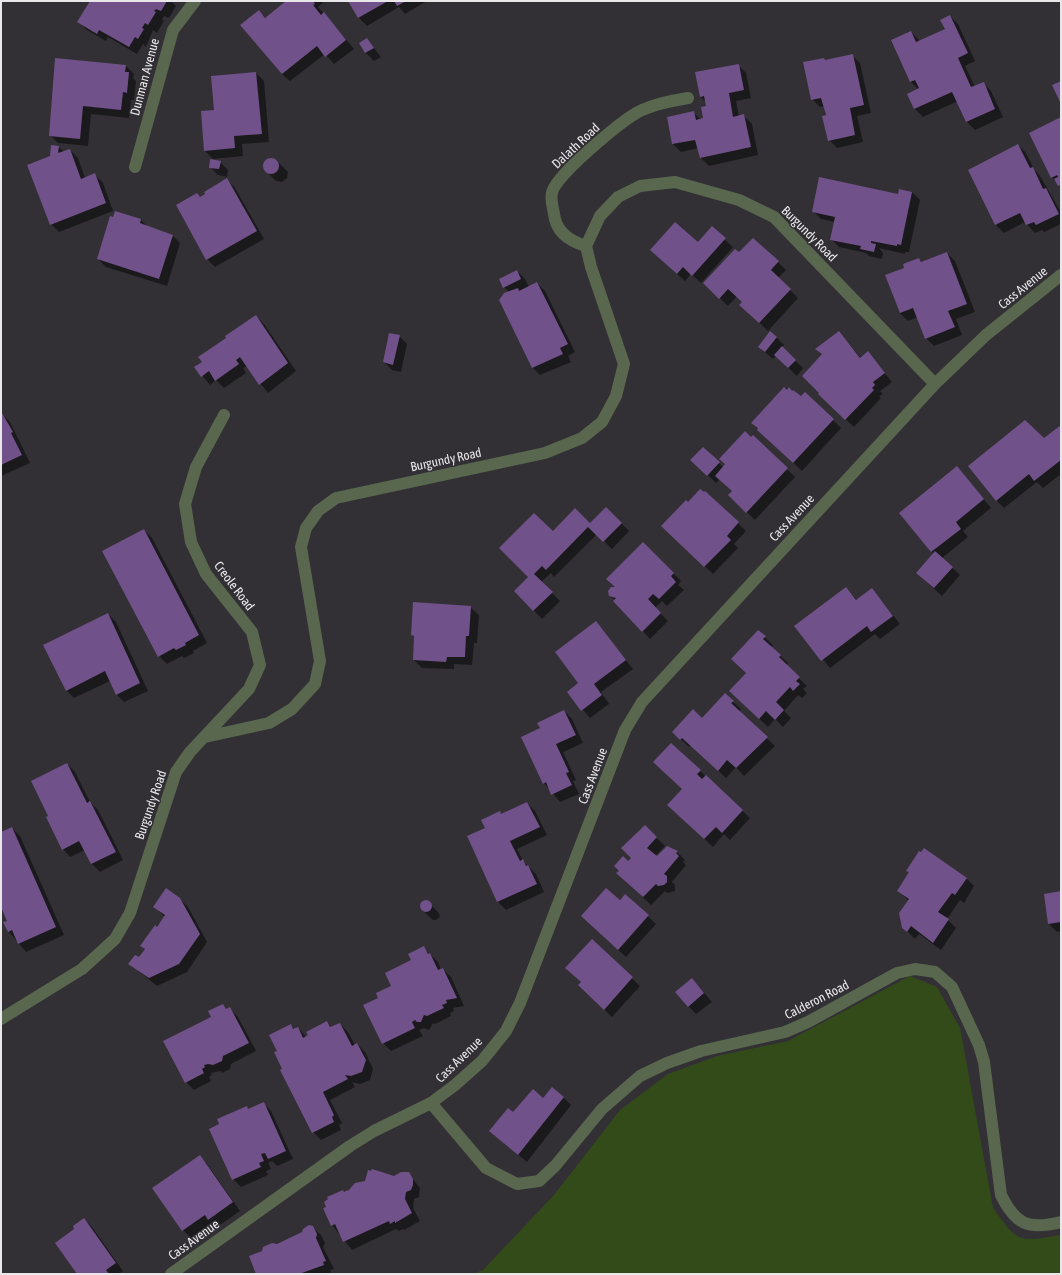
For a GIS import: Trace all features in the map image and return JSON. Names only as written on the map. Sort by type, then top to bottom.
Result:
[{"type":"street","name":"Dunman Avenue","points":[[135,167],[173,30],[195,1]]},
{"type":"street","name":"Dalath Road","points":[[586,246],[576,243],[563,234],[555,224],[552,192],[562,177],[628,119],[639,112],[664,102],[688,98]]},
{"type":"street","name":"Burgundy Road","points":[[2,1016],[82,969],[114,939],[130,913],[176,772],[190,752],[205,737],[269,723],[292,709],[314,684],[320,661],[301,547],[306,528],[318,511],[336,498],[545,453],[582,438],[602,422],[616,396],[624,364],[591,268],[586,246],[600,216],[618,197],[640,186],[675,182],[739,200],[774,217],[935,384]]},
{"type":"street","name":"Cass Avenue","points":[[171,1274],[350,1146],[374,1131],[431,1103],[455,1085],[482,1061],[506,1031],[525,992],[625,730],[642,702],[935,384],[986,335],[1061,275]]},
{"type":"street","name":"Creole Road","points":[[205,737],[249,689],[260,665],[252,632],[206,574],[191,542],[185,504],[196,467],[224,415]]},
{"type":"street","name":"Calderon Road","points":[[431,1103],[486,1168],[517,1184],[538,1181],[555,1166],[602,1109],[640,1076],[667,1063],[701,1051],[784,1032],[808,1022],[897,973],[915,969],[935,972],[952,987],[979,1045],[984,1062],[1001,1195],[1010,1213],[1023,1223],[1046,1225],[1061,1222]]},
{"type":"green space","points":[[910,976],[937,987],[960,1028],[993,1208],[1009,1228],[1021,1238],[1036,1239],[1061,1235],[1061,1274],[473,1274],[483,1270],[554,1195],[620,1110],[668,1074],[717,1056],[788,1041]]},
{"type":"building","points":[[90,1],[167,1],[161,11],[156,9],[154,11],[156,12],[148,25],[145,23],[142,28],[144,29],[138,39],[135,37],[129,47],[99,30],[97,34],[77,22]]},
{"type":"building","points":[[286,1],[313,1],[315,4],[313,5],[321,15],[324,12],[346,40],[325,57],[317,46],[282,74],[240,25],[259,10],[265,18]]},
{"type":"building","points":[[348,1],[388,1],[358,18]]},
{"type":"building","points":[[394,1],[406,1],[397,6]]},
{"type":"building","points":[[950,15],[968,53],[958,58],[971,87],[984,82],[995,109],[966,122],[952,92],[914,109],[907,94],[919,88],[915,80],[910,82],[891,40],[911,31],[916,42],[945,29],[940,20]]},
{"type":"building","points":[[367,38],[374,48],[365,53],[359,43]]},
{"type":"building","points":[[853,54],[864,105],[850,108],[855,135],[828,141],[822,116],[826,115],[821,98],[811,100],[803,62],[824,58],[825,60]]},
{"type":"building","points":[[55,58],[126,65],[125,72],[129,72],[127,93],[123,92],[121,110],[83,106],[80,139],[49,136]]},
{"type":"building","points":[[739,64],[744,90],[729,93],[733,117],[744,114],[751,147],[700,158],[695,140],[672,144],[667,117],[694,111],[696,120],[703,118],[701,107],[706,106],[704,96],[700,97],[695,72]]},
{"type":"building","points":[[256,72],[262,134],[234,136],[235,148],[204,151],[201,111],[214,110],[211,76]]},
{"type":"building","points":[[1061,81],[1061,104],[1052,85]]},
{"type":"building","points":[[1061,117],[1061,185],[1058,186],[1054,179],[1058,177],[1057,175],[1051,178],[1029,133]]},
{"type":"building","points":[[1018,144],[1030,168],[1033,167],[1043,189],[1046,188],[1059,214],[1036,225],[1034,222],[1026,225],[1020,213],[995,225],[968,170]]},
{"type":"building","points":[[51,145],[59,146],[58,153],[70,149],[81,179],[95,173],[106,203],[50,225],[27,165],[50,156]]},
{"type":"building","points":[[268,158],[274,158],[279,163],[277,172],[274,174],[268,174],[263,169],[263,163]]},
{"type":"building","points":[[210,159],[221,161],[219,169],[209,168]]},
{"type":"building","points":[[819,177],[898,194],[899,189],[912,192],[901,245],[897,244],[897,246],[871,241],[871,243],[876,244],[874,252],[860,249],[861,246],[830,240],[835,217],[812,212]]},
{"type":"building","points":[[227,178],[257,231],[206,260],[176,205],[197,193],[200,197],[205,194],[204,192]]},
{"type":"building","points":[[115,211],[141,219],[140,223],[173,235],[159,279],[97,259],[110,216],[113,217]]},
{"type":"building","points":[[675,222],[698,242],[712,226],[726,238],[692,276],[683,267],[677,274],[650,250]]},
{"type":"building","points":[[753,238],[779,261],[771,270],[791,289],[759,323],[739,305],[742,302],[728,289],[719,299],[703,283],[735,249],[739,252]]},
{"type":"building","points":[[947,252],[967,304],[948,311],[955,327],[925,339],[913,308],[900,313],[885,275],[904,268],[903,264],[919,258],[921,262]]},
{"type":"building","points":[[517,270],[521,279],[503,288],[499,279]]},
{"type":"building","points":[[537,282],[568,344],[560,348],[563,354],[532,368],[499,300],[504,293],[518,288],[519,291]]},
{"type":"building","points":[[256,315],[288,363],[259,385],[240,357],[236,360],[239,364],[215,381],[209,371],[201,377],[194,367],[202,362],[198,357]]},
{"type":"building","points":[[770,331],[777,337],[765,352],[758,347]]},
{"type":"building","points":[[839,331],[860,358],[868,351],[885,373],[873,382],[875,385],[872,388],[874,390],[845,420],[802,376],[822,354],[815,349]]},
{"type":"building","points":[[389,333],[400,335],[393,365],[383,362]]},
{"type":"building","points":[[782,346],[796,360],[788,368],[774,355]]},
{"type":"building","points":[[784,387],[787,390],[789,387],[792,391],[793,390],[801,396],[805,392],[834,419],[793,463],[757,430],[758,428],[751,423]]},
{"type":"building","points":[[1,413],[13,432],[11,433],[22,455],[1,465]]},
{"type":"building","points":[[1025,420],[1044,438],[1061,425],[1061,460],[1034,481],[1029,474],[996,501],[968,466]]},
{"type":"building","points":[[745,431],[751,437],[753,435],[788,468],[746,513],[728,495],[732,491],[715,476],[725,464],[719,459]]},
{"type":"building","points":[[703,447],[720,462],[707,476],[690,460]]},
{"type":"building","points":[[957,466],[984,499],[956,522],[961,529],[931,552],[899,513]]},
{"type":"building","points":[[700,489],[704,492],[705,491],[739,522],[727,536],[731,540],[704,567],[661,526],[686,500],[688,502]]},
{"type":"building","points":[[606,507],[622,523],[603,542],[588,527],[546,570],[542,566],[534,574],[553,592],[533,611],[514,591],[528,577],[499,548],[534,513],[553,531],[575,508],[590,523]]},
{"type":"building","points":[[144,529],[199,635],[185,643],[186,645],[176,650],[174,648],[158,657],[102,551]]},
{"type":"building","points":[[643,542],[674,573],[671,576],[676,582],[659,599],[653,594],[648,599],[661,613],[642,632],[613,601],[616,598],[609,596],[608,591],[611,587],[615,587],[606,579]]},
{"type":"building","points":[[935,551],[953,567],[934,588],[916,573]]},
{"type":"building","points":[[846,587],[856,600],[872,588],[893,616],[871,632],[867,626],[821,661],[794,626]]},
{"type":"building","points":[[413,602],[471,606],[469,636],[466,636],[465,657],[447,657],[446,662],[413,660],[414,636],[411,635]]},
{"type":"building","points":[[108,613],[140,683],[116,695],[105,671],[66,691],[43,645]]},
{"type":"building","points":[[596,621],[626,660],[594,684],[602,695],[581,711],[567,692],[578,683],[555,652]]},
{"type":"building","points":[[758,630],[766,636],[763,639],[781,655],[779,657],[800,677],[796,681],[800,684],[793,691],[790,687],[776,702],[784,710],[775,720],[766,711],[759,719],[729,691],[746,673],[731,659]]},
{"type":"building","points":[[725,693],[734,701],[731,703],[768,737],[736,768],[727,760],[718,771],[682,738],[680,740],[672,732],[693,709],[702,718]]},
{"type":"building","points":[[564,710],[576,735],[556,744],[569,772],[566,773],[572,785],[551,795],[546,782],[543,784],[521,737],[540,728],[537,723]]},
{"type":"building","points":[[671,743],[701,770],[697,774],[702,779],[706,775],[743,810],[722,833],[716,827],[704,839],[667,805],[682,789],[653,762]]},
{"type":"building","points":[[67,763],[87,803],[90,801],[116,852],[91,864],[79,841],[62,850],[31,781]]},
{"type":"building","points":[[527,802],[540,827],[510,841],[520,861],[523,859],[526,866],[528,865],[537,884],[497,902],[467,836],[485,828],[481,820],[500,811],[501,814]]},
{"type":"building","points":[[645,825],[657,837],[647,848],[657,856],[667,846],[678,851],[676,853],[679,856],[664,874],[667,876],[667,882],[664,885],[658,886],[656,884],[643,897],[616,873],[619,871],[614,866],[623,856],[628,861],[631,858],[621,848]]},
{"type":"building","points":[[12,827],[56,927],[18,944],[12,930],[8,932],[3,922],[7,921],[1,907],[1,832]]},
{"type":"building","points":[[924,848],[967,878],[955,895],[952,893],[938,912],[949,919],[933,943],[911,926],[907,932],[902,928],[899,913],[909,899],[897,891],[909,872],[906,871],[919,851],[921,852]]},
{"type":"building","points":[[166,888],[180,898],[200,934],[179,964],[149,978],[128,964],[135,955],[139,957],[145,949],[140,946],[155,925],[157,927],[165,915],[153,907]]},
{"type":"building","points":[[606,888],[620,900],[625,894],[649,915],[618,950],[581,916]]},
{"type":"building","points":[[1061,891],[1061,922],[1048,924],[1044,894]]},
{"type":"building","points":[[424,900],[428,900],[432,906],[428,912],[424,912],[420,908],[420,904]]},
{"type":"building","points":[[592,939],[633,977],[604,1010],[578,985],[581,982],[565,968]]},
{"type":"building","points":[[424,946],[428,954],[430,953],[438,970],[443,968],[457,998],[446,1000],[447,1003],[442,1005],[444,1008],[427,1016],[424,1015],[421,1022],[417,1022],[415,1020],[412,1022],[415,1028],[382,1044],[363,1005],[378,998],[376,993],[391,986],[385,973],[411,960],[408,954]]},
{"type":"building","points":[[692,978],[704,993],[688,1007],[675,992]]},
{"type":"building","points":[[223,1004],[226,1009],[230,1007],[249,1043],[223,1056],[222,1061],[213,1065],[204,1065],[205,1067],[202,1069],[204,1073],[185,1083],[163,1041],[211,1017],[208,1011]]},
{"type":"building","points":[[327,1021],[330,1027],[340,1023],[352,1046],[357,1043],[366,1060],[362,1072],[351,1076],[345,1075],[348,1079],[323,1092],[334,1115],[332,1117],[334,1122],[312,1133],[280,1070],[282,1069],[274,1052],[277,1051],[269,1035],[291,1024],[293,1029],[298,1027],[303,1038],[308,1035],[306,1032]]},
{"type":"building","points":[[552,1087],[564,1097],[518,1155],[489,1131],[508,1108],[513,1112],[533,1089],[543,1098]]},
{"type":"building","points":[[264,1102],[286,1151],[268,1159],[265,1153],[261,1154],[264,1161],[259,1163],[261,1167],[232,1180],[209,1129],[219,1124],[217,1119],[247,1106],[248,1109]]},
{"type":"building","points":[[200,1155],[233,1202],[208,1220],[205,1215],[182,1231],[152,1188]]},
{"type":"building","points":[[372,1169],[394,1176],[401,1172],[409,1172],[413,1179],[413,1185],[411,1190],[406,1192],[405,1199],[412,1213],[395,1223],[395,1221],[390,1224],[389,1221],[343,1242],[335,1224],[331,1226],[323,1208],[326,1207],[324,1202],[328,1199],[327,1197],[343,1190],[344,1192],[348,1191],[355,1183],[365,1181],[368,1170],[371,1171]]},
{"type":"building","points":[[84,1218],[116,1263],[106,1270],[109,1274],[77,1274],[55,1243],[74,1229],[73,1226]]},
{"type":"building","points":[[309,1225],[313,1226],[317,1234],[316,1238],[326,1261],[323,1262],[324,1265],[299,1274],[256,1274],[249,1256],[262,1251],[263,1247],[272,1243],[277,1244],[302,1232],[303,1229]]}]
